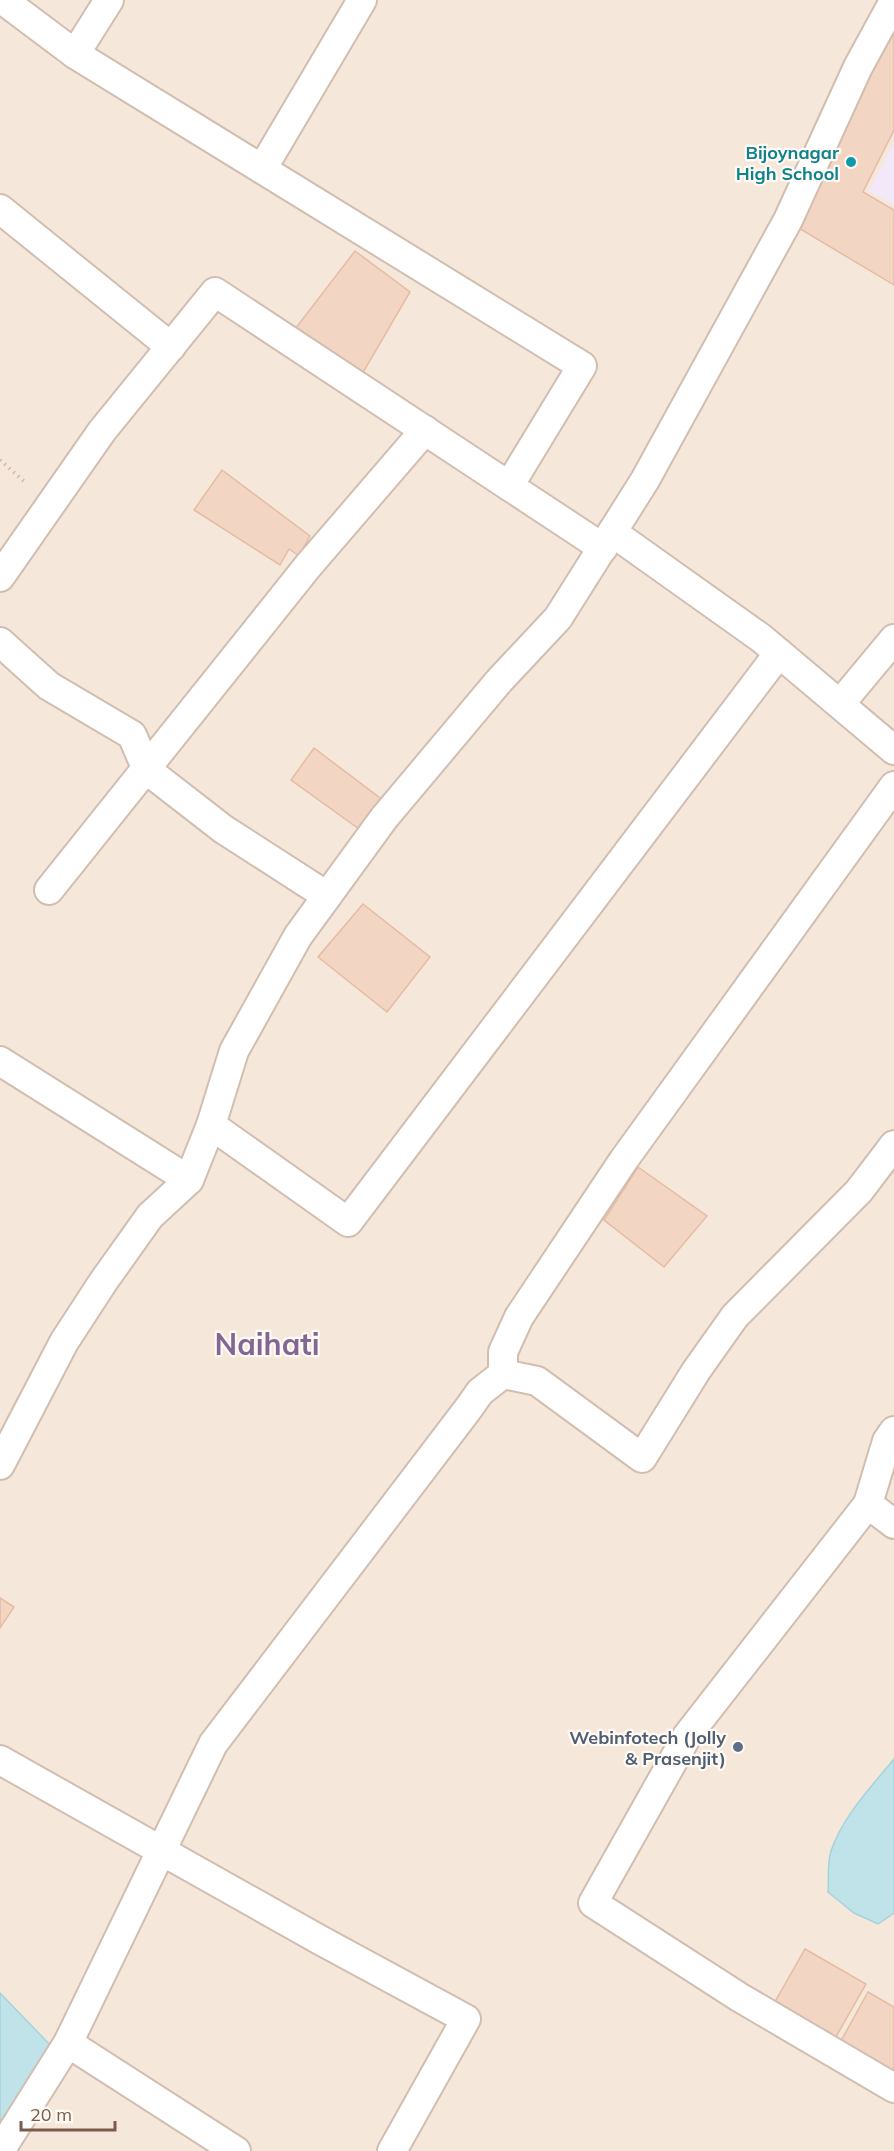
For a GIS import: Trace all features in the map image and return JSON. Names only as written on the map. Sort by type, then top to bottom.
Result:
[{"type":"street","points":[[3,0],[75,54],[582,366],[509,486]]},
{"type":"street","points":[[75,54],[109,0]]},
{"type":"street","points":[[262,169],[362,0]]},
{"type":"street","points":[[0,1465],[64,1342],[103,1282],[150,1216],[189,1180],[211,1125],[234,1051],[298,936],[384,818],[499,681],[558,618],[645,480],[788,220],[858,67],[894,1]]},
{"type":"street","points":[[0,209],[171,347]]},
{"type":"street","points":[[0,577],[102,431],[215,292],[509,486],[607,540],[761,638],[894,750]]},
{"type":"street","points":[[50,890],[308,566],[425,430]]},
{"type":"street","points":[[840,704],[894,639]]},
{"type":"street","points":[[0,642],[49,686],[132,735],[147,770],[223,830],[327,896]]},
{"type":"street","points":[[211,1125],[348,1222],[779,653]]},
{"type":"street","points":[[503,1374],[503,1352],[519,1317],[622,1161],[894,786]]},
{"type":"street","points":[[0,1061],[189,1180]]},
{"type":"street","points":[[0,2151],[68,2043],[213,1744],[480,1392],[503,1374],[537,1381],[642,1458],[696,1371],[735,1316],[859,1191],[894,1145]]},
{"type":"street","points":[[894,1431],[887,1440],[868,1504],[687,1736],[593,1903],[739,1997],[894,2088]]},
{"type":"street","points":[[868,1504],[894,1524]]},
{"type":"street","points":[[0,1760],[320,1940],[466,2019],[392,2151]]},
{"type":"street","points":[[68,2043],[236,2151]]},
{"type":"path","points":[[0,460],[51,504]]},
{"type":"shaded area","points":[[0,0],[894,0],[894,2151],[0,2151]]},
{"type":"shaded area","points":[[894,143],[894,205],[869,191]]},
{"type":"water","points":[[894,1759],[894,1913],[878,1924],[854,1913],[828,1892],[829,1861],[836,1838],[850,1814]]},
{"type":"water","points":[[0,1993],[54,2049],[0,2132]]},
{"type":"building","name":"Bijoynagar High School","points":[[894,23],[894,130],[863,192],[894,210],[894,285],[792,224]]},
{"type":"building","points":[[355,251],[410,292],[361,376],[295,329]]},
{"type":"building","points":[[222,470],[310,536],[299,556],[289,549],[280,565],[194,510]]},
{"type":"building","points":[[314,748],[388,804],[366,834],[291,780]]},
{"type":"building","points":[[363,904],[430,957],[387,1012],[318,957]]},
{"type":"building","points":[[638,1167],[707,1216],[664,1267],[604,1220]]},
{"type":"building","points":[[0,1598],[14,1607],[0,1628]]},
{"type":"building","points":[[805,1949],[866,1984],[833,2042],[772,2007]]},
{"type":"building","points":[[868,1992],[894,2007],[894,2080],[837,2048]]},
{"type":"place","name":"Bijoynagar High School","points":[[851,162]]},
{"type":"place","name":"Webinfotech (Jolly & Prasenjit)","points":[[738,1747]]},
{"type":"district","name":"Naihati","points":[[267,1344]]}]
